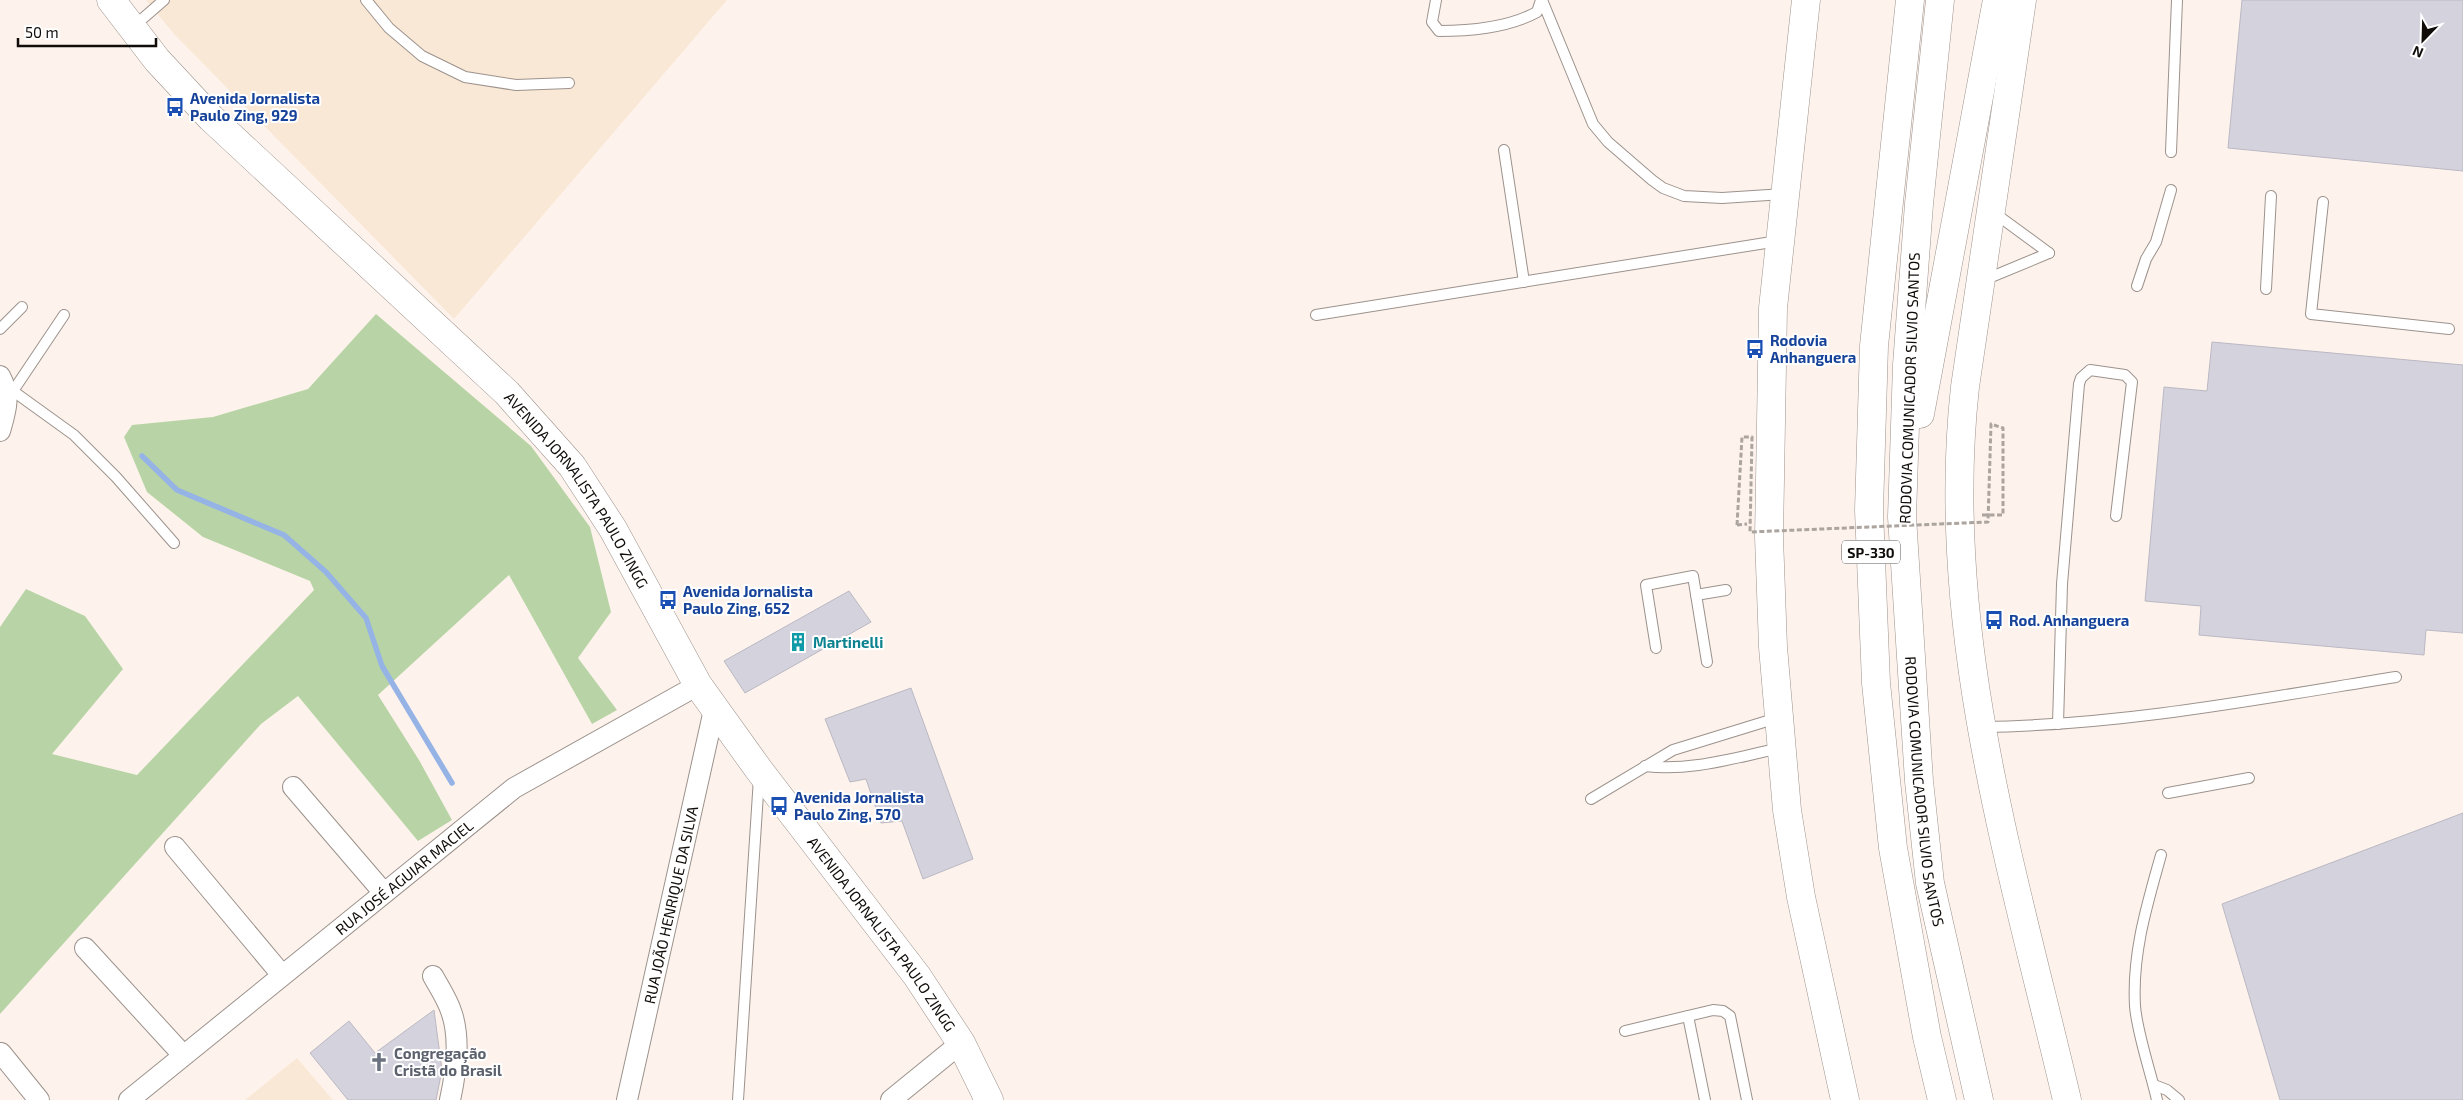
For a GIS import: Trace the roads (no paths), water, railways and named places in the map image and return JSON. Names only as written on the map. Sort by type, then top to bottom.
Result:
[{"type":"main road","name":"AVENIDA JORNALISTA PAULO ZINGG","points":[[111,0],[157,60],[211,118],[507,394],[572,466],[614,529],[698,685],[714,710],[917,976],[962,1043],[989,1100]]},
{"type":"main road","points":[[1806,0],[1779,241],[1771,350],[1769,522],[1773,647],[1777,718],[1787,810],[1801,897],[1845,1100]]},
{"type":"main road","name":"RODOVIA COMUNICADOR SILVIO SANTOS","points":[[1910,0],[1874,346],[1869,510],[1876,683],[1893,848],[1927,1037],[1942,1100]]},
{"type":"main road","name":"RODOVIA COMUNICADOR SILVIO SANTOS","points":[[1940,0],[1918,204],[1907,365],[1902,517],[1918,771],[1930,883],[1979,1100]]},
{"type":"main road","points":[[1902,517],[1932,343],[1997,0]]},
{"type":"main road","points":[[2022,0],[1959,440],[1959,534],[1965,617],[1981,727],[2067,1100]]},
{"type":"street","points":[[0,431],[5,414],[7,386]]},
{"type":"street","name":"RUA JOSÉ AGUIAR MACIEL","points":[[129,1100],[514,788],[698,685]]},
{"type":"street","name":"RUA JOÃO HENRIQUE DA SILVA","points":[[627,1100],[714,710]]},
{"type":"street","points":[[293,787],[384,893]]},
{"type":"street","points":[[175,847],[282,975]]},
{"type":"street","points":[[85,948],[183,1055]]},
{"type":"street","points":[[433,976],[451,1011],[456,1041],[455,1072],[450,1100]]},
{"type":"street","points":[[891,1100],[962,1043]]},
{"type":"street","points":[[1,1054],[39,1100]]},
{"type":"lane","points":[[133,27],[164,0]]},
{"type":"lane","points":[[366,0],[389,28],[422,56],[466,77],[516,85],[569,83]]},
{"type":"lane","points":[[1436,0],[1432,22],[1439,31],[1459,31],[1519,22],[1537,12],[1542,0]]},
{"type":"lane","points":[[1542,0],[1593,124],[1608,142],[1652,180],[1663,188],[1684,196],[1722,198],[1784,194]]},
{"type":"lane","points":[[2171,152],[2177,0]]},
{"type":"lane","points":[[1504,150],[1524,282]]},
{"type":"lane","points":[[2137,286],[2146,259],[2156,242],[2171,190]]},
{"type":"lane","points":[[2266,289],[2271,196]]},
{"type":"lane","points":[[2323,202],[2311,314],[2449,329]]},
{"type":"lane","points":[[1981,282],[2048,253],[1992,212]]},
{"type":"lane","points":[[1316,314],[1779,241]]},
{"type":"lane","points":[[0,329],[22,306]]},
{"type":"lane","points":[[64,315],[7,386],[74,435],[116,478],[174,543]]},
{"type":"lane","points":[[2058,724],[2062,584],[2078,394],[2082,378],[2090,370],[2126,375],[2132,382],[2116,516]]},
{"type":"lane","points":[[1656,648],[1646,585],[1693,576],[1707,662]]},
{"type":"lane","points":[[1696,595],[1726,590]]},
{"type":"lane","points":[[1981,727],[2058,724],[2178,712],[2396,677]]},
{"type":"lane","points":[[1591,799],[1673,750],[1777,718]]},
{"type":"lane","points":[[1645,766],[1684,768],[1781,748]]},
{"type":"lane","points":[[738,1100],[759,770]]},
{"type":"lane","points":[[2168,793],[2250,778]]},
{"type":"lane","points":[[2157,1100],[2135,1007],[2136,957],[2147,902],[2161,855]]},
{"type":"lane","points":[[1625,1031],[1718,1010],[1730,1016],[1748,1100]]},
{"type":"lane","points":[[1688,1016],[1705,1100]]},
{"type":"lane","points":[[2154,1085],[2167,1090],[2179,1100]]},
{"type":"waterway","points":[[142,456],[177,490],[284,535],[326,572],[366,618],[382,666],[452,783]]},
{"type":"place","name":"Avenida Jornalista Paulo Zing, 929","points":[[175,107]]},
{"type":"place","name":"Rodovia Anhanguera","points":[[1755,349]]},
{"type":"place","name":"Avenida Jornalista Paulo Zing, 652","points":[[668,600]]},
{"type":"place","name":"Rod. Anhanguera","points":[[1994,620]]},
{"type":"place","name":"Martinelli","points":[[798,642]]},
{"type":"place","name":"Avenida Jornalista Paulo Zing, 570","points":[[779,806]]},
{"type":"place","name":"Congregação Cristã do Brasil","points":[[379,1062]]}]
